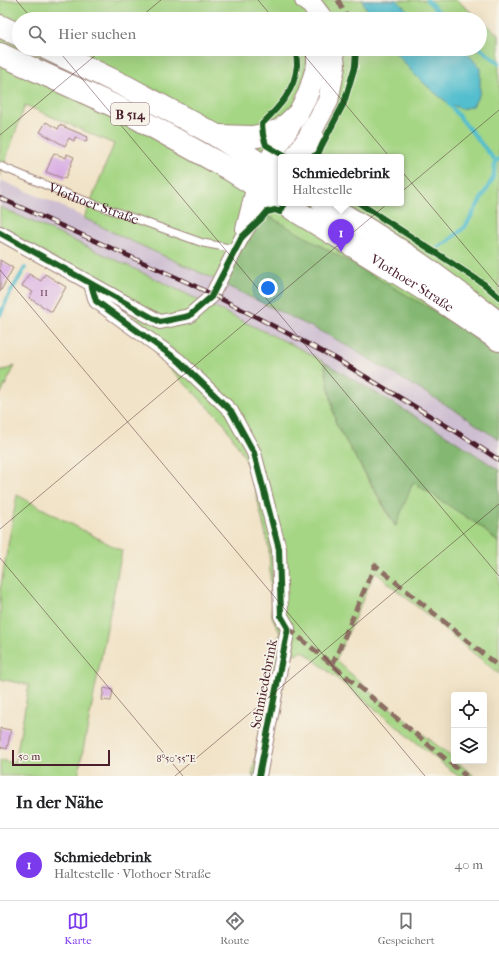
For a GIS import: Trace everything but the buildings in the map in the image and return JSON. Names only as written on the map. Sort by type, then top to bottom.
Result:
[{"type":"main road","points":[[296,0],[305,12]]},
{"type":"main road","points":[[305,0],[318,12]]},
{"type":"main road","points":[[0,26],[12,32]]},
{"type":"main road","name":"B 514","points":[[0,54],[119,108],[229,169],[274,185]]},
{"type":"main road","name":"B 514","points":[[63,56],[127,87],[217,136],[274,185]]},
{"type":"main road","points":[[284,154],[297,115],[308,94],[317,64],[317,56]]},
{"type":"main road","points":[[297,154],[312,131],[328,100],[335,66],[334,56]]},
{"type":"main road","points":[[217,136],[252,137],[263,135],[281,130],[297,115]]},
{"type":"main road","points":[[310,154],[312,131]]},
{"type":"main road","points":[[274,185],[278,173]]},
{"type":"main road","name":"Vlothoer Straße","points":[[304,206],[499,340]]},
{"type":"main road","name":"Vlothoer Straße","points":[[328,206],[416,261],[499,323]]},
{"type":"main road","points":[[339,206],[352,220]]},
{"type":"street","points":[[0,233],[160,322],[189,316],[211,297],[239,243],[274,185]]},
{"type":"street","name":"Schmiedebrink","points":[[91,284],[96,301],[179,362],[231,411],[254,453],[279,549],[281,616],[288,628],[259,776]]},
{"type":"lane","name":"Vlothoer Straße","points":[[0,166],[72,196],[203,243],[239,243]]},
{"type":"shaded area","points":[[0,180],[57,204],[332,337],[458,412],[499,440],[499,470],[443,433],[305,351],[118,261],[0,207]]},
{"type":"green space","points":[[0,0],[457,0],[471,12],[12,12],[12,56],[487,56],[487,25],[499,35],[499,352],[466,329],[223,283],[84,218],[114,144],[25,105],[0,177]]},
{"type":"green space","points":[[0,207],[118,261],[305,351],[324,362],[336,424],[395,526],[413,482],[480,526],[499,543],[499,674],[375,572],[336,660],[373,694],[451,757],[451,764],[460,764],[474,776],[458,776],[303,651],[287,656],[264,776],[252,776],[280,633],[272,616],[269,549],[255,488],[245,458],[223,422],[169,368],[179,355],[95,283],[0,227]]},
{"type":"green space","points":[[260,211],[466,329],[499,352],[499,440],[458,412],[332,337],[223,284]]},
{"type":"green space","points":[[324,362],[443,433],[499,470],[499,543],[480,526],[413,482],[396,526],[336,424]]},
{"type":"green space","points":[[15,366],[0,395],[0,372]]},
{"type":"green space","points":[[17,495],[122,551],[78,776],[0,776],[0,760],[15,763],[29,685],[0,679],[0,590]]},
{"type":"water","points":[[362,0],[397,0],[409,12],[368,12]]},
{"type":"water","points":[[398,56],[470,56],[480,68],[480,93],[473,106],[462,109],[449,104],[416,76]]},
{"type":"waterway","points":[[427,0],[439,12]]},
{"type":"waterway","points":[[487,54],[499,63]]},
{"type":"waterway","points":[[449,104],[495,161]]},
{"type":"waterway","points":[[438,247],[446,243],[465,227],[492,180],[495,161],[499,159]]},
{"type":"waterway","points":[[0,315],[9,295],[25,268]]},
{"type":"railway","points":[[0,198],[191,284],[333,357],[455,431],[499,460]]},
{"type":"marked path","points":[[338,0],[344,12]]},
{"type":"marked path","points":[[332,666],[375,565],[499,667]]},
{"type":"marked path","points":[[288,628],[466,776]]},
{"type":"cycle path","points":[[281,154],[266,145],[262,124],[280,105],[290,91],[296,74],[296,56]]},
{"type":"cycle path","points":[[318,154],[344,103],[355,66],[356,56]]},
{"type":"cycle path","points":[[0,233],[160,322],[189,316],[211,297],[242,237],[267,212],[275,210],[280,212],[283,206]]},
{"type":"cycle path","points":[[364,206],[484,284],[499,297]]},
{"type":"cycle path","points":[[91,284],[96,301],[179,361],[231,411],[254,453],[279,549],[281,616],[288,628],[259,776]]},
{"type":"place","name":"Schmiedebrink","points":[[341,252]]}]
